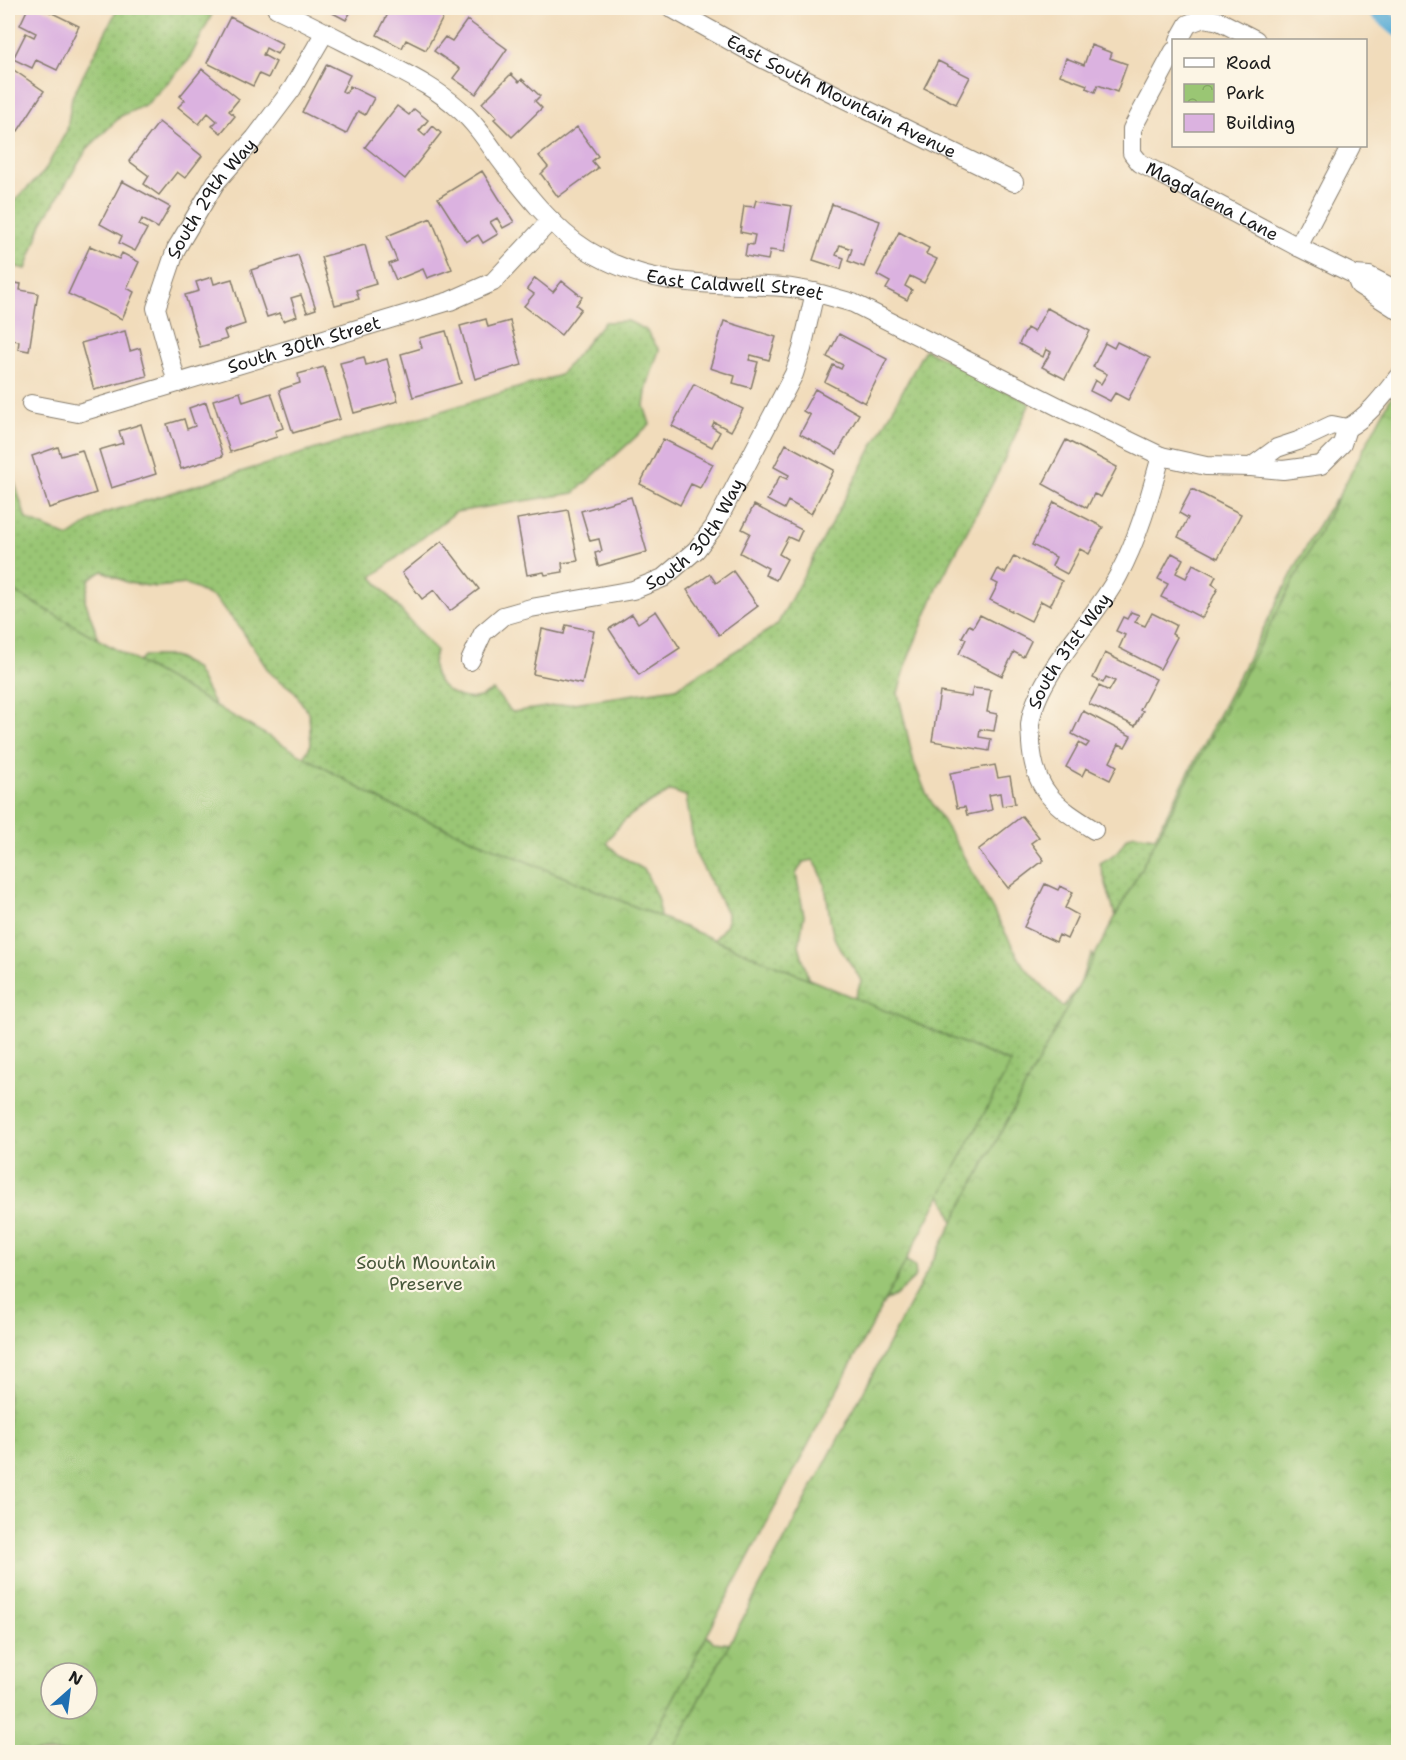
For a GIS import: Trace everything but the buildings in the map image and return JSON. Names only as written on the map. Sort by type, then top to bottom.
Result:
[{"type":"street","name":"East Caldwell Street","points":[[276,8],[428,85],[474,124],[525,193],[551,220],[587,249],[628,269],[656,278],[692,284],[783,287],[815,292],[853,303],[1161,456],[1206,466],[1283,470],[1321,465],[1342,444],[1347,428]]},
{"type":"street","name":"East South Mountain Avenue","points":[[671,8],[763,59],[1014,182]]},
{"type":"street","points":[[1180,39],[1188,24],[1204,18],[1219,21],[1254,39]]},
{"type":"street","name":"South 29th Way","points":[[177,383],[156,308],[176,249],[216,182],[255,138],[292,89],[325,32]]},
{"type":"street","name":"Magdalena Lane","points":[[1172,53],[1132,129],[1132,153],[1140,163],[1355,275],[1369,276],[1386,291],[1398,310]]},
{"type":"street","name":"Magdalena Lane","points":[[1299,247],[1350,147]]},
{"type":"street","name":"South 30th Street","points":[[30,404],[78,413],[450,301],[492,282],[551,220]]},
{"type":"street","name":"South 30th Way","points":[[470,661],[483,633],[503,616],[531,608],[633,590],[663,578],[696,550],[714,527],[794,374],[815,292]]},
{"type":"street","points":[[1251,467],[1277,448],[1332,425],[1347,428],[1354,424],[1381,398],[1398,377]]},
{"type":"street","points":[[1298,441],[1304,467]]},
{"type":"street","name":"South 31st Way","points":[[1094,830],[1063,811],[1044,790],[1034,772],[1030,724],[1041,692],[1057,664],[1083,630],[1118,576],[1141,521],[1161,456]]},
{"type":"green space","points":[[118,8],[215,8],[189,60],[147,104],[121,116],[87,149],[42,223],[26,269],[8,265],[8,207],[44,172],[67,130],[72,97]]},
{"type":"green space","points":[[628,321],[646,330],[659,350],[647,386],[644,406],[650,424],[574,493],[456,512],[372,577],[436,651],[433,665],[438,680],[443,686],[464,698],[480,697],[493,690],[512,712],[676,688],[777,625],[925,349],[1030,403],[999,471],[939,584],[909,656],[898,693],[914,763],[926,793],[958,846],[1023,965],[1063,1007],[1080,985],[1092,954],[1098,967],[1121,926],[1114,912],[1100,863],[1116,853],[1126,838],[1134,834],[1155,837],[1309,541],[1326,512],[1362,466],[1398,1752],[958,1239],[949,1209],[901,1125],[871,1240],[915,1266],[916,1277],[895,1296],[854,1314],[113,1711],[99,1716],[99,1661],[39,1661],[39,1721],[87,1721],[8,1752],[8,461],[26,519],[68,537],[102,514],[560,375],[604,322]],"holes":[[[103,571],[128,583],[156,587],[186,584],[215,598],[241,629],[270,673],[294,691],[309,714],[311,744],[299,767],[218,711],[195,668],[173,656],[144,656],[134,667],[105,658],[85,600],[90,578]],[[671,791],[686,796],[695,853],[727,913],[727,924],[707,949],[661,944],[659,902],[645,870],[619,855],[607,843],[626,819]],[[813,860],[825,887],[834,937],[861,981],[853,1004],[813,996],[799,945],[804,915],[796,874],[803,862]]]},
{"type":"green space","points":[[1397,386],[1398,1752],[672,1752]]},
{"type":"green space","name":"South Mountain Preserve","points":[[8,588],[386,803],[1011,1063],[645,1752],[8,1752]]},
{"type":"green space","points":[[692,1621],[713,1642],[760,1647],[741,1752],[603,1752]]},
{"type":"waterway","points":[[1373,8],[1398,29]]}]
